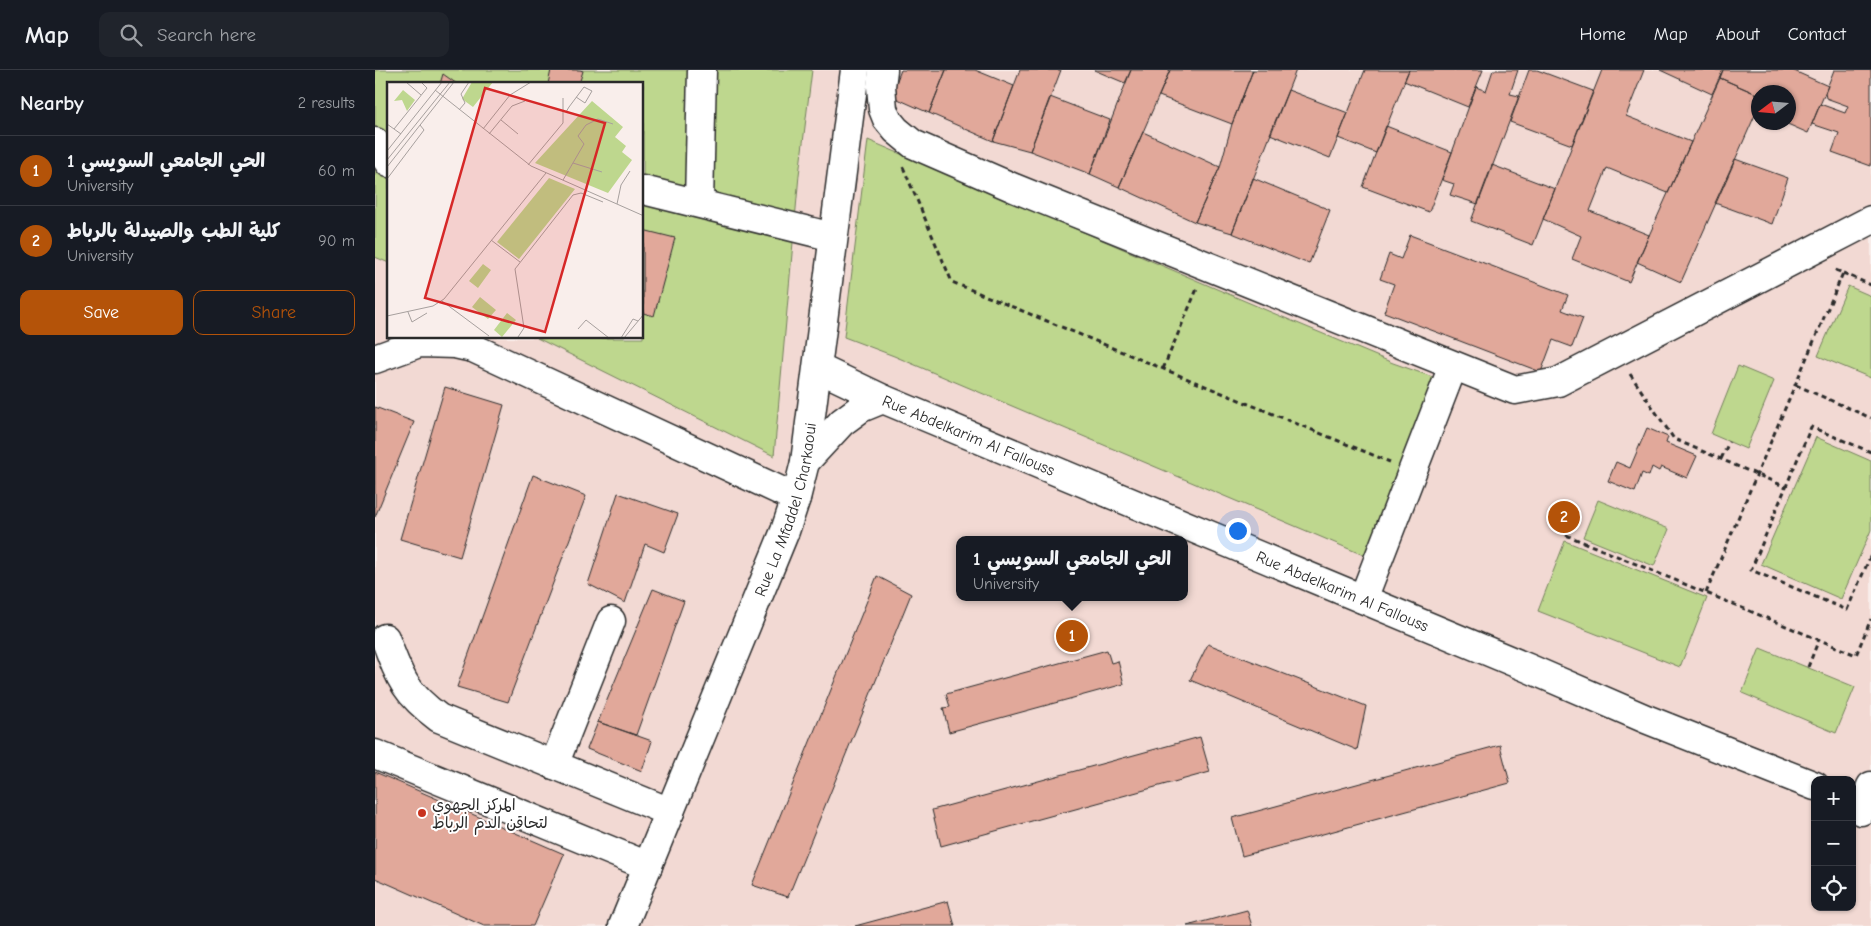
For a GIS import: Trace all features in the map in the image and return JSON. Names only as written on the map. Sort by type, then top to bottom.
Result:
[{"type":"street","points":[[699,203],[702,70]]},
{"type":"street","name":"Rue La Mfaddel Charkaoui","points":[[623,926],[785,531],[796,498],[805,462],[818,368],[855,70]]},
{"type":"street","points":[[883,70],[881,86],[885,114],[896,130],[913,144],[1013,188],[1515,390],[1558,382],[1871,220]]},
{"type":"street","points":[[644,190],[833,237]]},
{"type":"street","points":[[375,359],[388,348],[419,343],[437,342],[473,348],[796,498]]},
{"type":"street","points":[[1363,599],[1453,366]]},
{"type":"street","name":"Rue Abdelkarim Al Fallouss","points":[[818,368],[883,399],[1646,719],[1811,784]]},
{"type":"street","points":[[805,462],[842,422],[861,408],[883,399]]},
{"type":"street","points":[[554,765],[611,621]]},
{"type":"street","points":[[385,638],[401,680],[419,703],[439,718],[670,812]]},
{"type":"street","points":[[375,754],[648,866]]},
{"type":"path","points":[[901,162],[952,282],[1391,462]]},
{"type":"path","points":[[1803,256],[1871,285]]},
{"type":"path","points":[[1706,593],[1843,274]]},
{"type":"path","points":[[1163,369],[1198,288]]},
{"type":"path","points":[[1616,352],[1674,439],[1786,487]]},
{"type":"path","points":[[1796,385],[1871,418]]},
{"type":"path","points":[[1871,452],[1811,427],[1751,570],[1847,610],[1871,555]]},
{"type":"path","points":[[1721,459],[1729,442]]},
{"type":"path","points":[[1566,535],[1856,655],[1871,619]]},
{"type":"path","points":[[1807,667],[1819,639]]},
{"type":"shaded area","points":[[375,70],[1871,70],[1871,926],[375,926]]},
{"type":"green space","points":[[375,70],[812,70],[799,175],[774,456],[539,339],[644,339],[644,82],[387,82],[387,262],[375,257]]},
{"type":"green space","points":[[868,140],[1273,313],[1393,363],[1441,380],[1368,557],[894,356],[844,337]]},
{"type":"green space","points":[[1848,286],[1871,296],[1871,378],[1818,356]]},
{"type":"green space","points":[[1738,366],[1774,381],[1746,449],[1711,434]]},
{"type":"green space","points":[[1816,437],[1871,461],[1871,530],[1841,599],[1761,564]]},
{"type":"green space","points":[[1598,500],[1669,529],[1654,566],[1583,537]]},
{"type":"green space","points":[[1565,541],[1707,598],[1680,667],[1538,611]]},
{"type":"green space","points":[[1760,648],[1855,687],[1836,733],[1742,693]]},
{"type":"building","points":[[551,70],[583,71],[580,82],[548,82]]},
{"type":"building","points":[[901,70],[946,70],[929,113],[891,96]]},
{"type":"building","points":[[946,70],[975,70],[1014,86],[993,141],[929,113]]},
{"type":"building","points":[[1020,70],[1061,70],[1030,151],[993,141]]},
{"type":"building","points":[[1094,70],[1131,70],[1125,83]]},
{"type":"building","points":[[1131,70],[1170,70],[1119,187],[1090,174]]},
{"type":"building","points":[[1170,70],[1253,70],[1232,124],[1159,96]]},
{"type":"building","points":[[1253,70],[1296,70],[1232,233],[1195,222],[1220,167],[1232,124]]},
{"type":"building","points":[[1365,70],[1409,70],[1376,153],[1338,138]]},
{"type":"building","points":[[1409,70],[1483,70],[1468,107],[1404,81]]},
{"type":"building","points":[[1493,70],[1518,70],[1510,94],[1519,96],[1478,204],[1450,195],[1454,184],[1442,180],[1476,87],[1486,91]]},
{"type":"building","points":[[1529,70],[1537,70],[1593,91],[1572,145],[1510,122]]},
{"type":"building","points":[[1602,70],[1644,70],[1626,116],[1691,142],[1668,193],[1607,168],[1590,211],[1649,235],[1629,282],[1572,259],[1581,236],[1543,219]]},
{"type":"building","points":[[1660,70],[1723,70],[1712,94]]},
{"type":"building","points":[[1723,70],[1792,70],[1828,86],[1808,133],[1796,128],[1796,85],[1751,85],[1751,92],[1720,78]]},
{"type":"building","points":[[1834,70],[1871,70],[1871,166],[1832,152],[1839,133],[1812,124],[1820,104],[1845,113],[1848,106],[1826,98],[1825,93]]},
{"type":"building","points":[[443,74],[454,82],[441,82]]},
{"type":"building","points":[[1720,78],[1751,92],[1751,124],[1681,282],[1637,262]]},
{"type":"building","points":[[1288,90],[1348,113],[1330,158],[1270,134]]},
{"type":"building","points":[[1050,97],[1110,120],[1090,174],[1030,151]]},
{"type":"building","points":[[1386,126],[1452,152],[1429,212],[1363,187]]},
{"type":"building","points":[[1143,132],[1220,167],[1195,222],[1119,187]]},
{"type":"building","points":[[1735,159],[1788,178],[1772,224],[1715,203]]},
{"type":"building","points":[[1492,165],[1555,189],[1533,245],[1471,221]]},
{"type":"building","points":[[1253,178],[1330,210],[1309,264],[1232,233]]},
{"type":"building","points":[[644,230],[675,238],[654,316],[644,313]]},
{"type":"building","points":[[1410,235],[1568,295],[1562,310],[1583,318],[1572,347],[1553,340],[1541,372],[1384,312],[1394,284],[1380,279],[1389,254],[1401,259]]},
{"type":"building","points":[[445,387],[504,405],[460,557],[400,539]]},
{"type":"building","points":[[375,407],[414,422],[375,517]]},
{"type":"building","points":[[1647,428],[1668,437],[1666,443],[1697,456],[1687,478],[1661,467],[1659,471],[1652,467],[1649,476],[1642,473],[1635,492],[1608,481],[1616,462],[1630,468]]},
{"type":"building","points":[[533,475],[586,496],[508,702],[457,687]]},
{"type":"building","points":[[618,493],[678,514],[664,552],[645,544],[625,603],[588,584]]},
{"type":"building","points":[[877,576],[911,594],[788,897],[752,885]]},
{"type":"building","points":[[653,589],[684,601],[636,735],[598,722]]},
{"type":"building","points":[[1208,644],[1366,706],[1357,750],[1190,680]]},
{"type":"building","points":[[1107,650],[1111,663],[1118,661],[1124,684],[949,732],[943,708],[950,707],[946,694]]},
{"type":"building","points":[[598,722],[652,741],[642,771],[587,749]]},
{"type":"building","points":[[1200,737],[1210,772],[941,846],[932,810]]},
{"type":"building","points":[[1500,745],[1510,783],[1242,856],[1232,818]]},
{"type":"building","name":"المركز الجهوي لتحاقن الدم الرباط","points":[[375,772],[564,854],[533,926],[484,926],[375,878]]},
{"type":"building","points":[[948,901],[955,926],[855,926]]},
{"type":"building","points":[[1247,910],[1252,926],[1187,926]]},
{"type":"place","name":"كلية الطب والصيدلة بالرباط","points":[[1564,517]]},
{"type":"place","name":"الحي الجامعي السويسي 1","points":[[1072,636]]},
{"type":"place","name":"المركز الجهوي لتحاقن الدم الرباط","points":[[422,813]]}]
